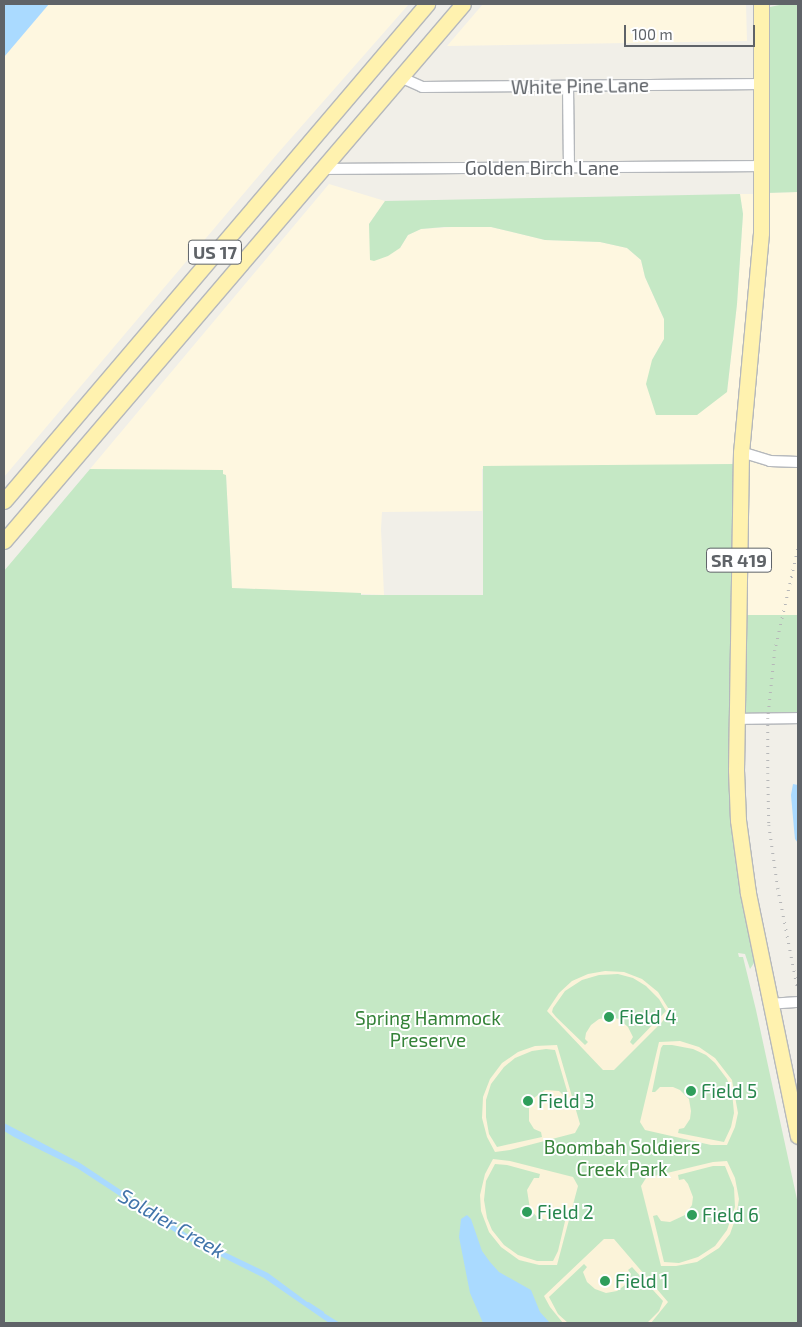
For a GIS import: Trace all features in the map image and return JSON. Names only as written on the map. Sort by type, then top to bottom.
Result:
[{"type":"main road","name":"US 17","points":[[4,501],[427,4]]},
{"type":"main road","name":"US 17","points":[[4,541],[463,4]]},
{"type":"main road","name":"SR 419","points":[[761,4],[763,84],[760,241],[741,452],[736,719],[738,820],[747,885],[798,1136]]},
{"type":"main road","points":[[241,222],[262,239]]},
{"type":"street","name":"White Pine Lane","points":[[400,77],[422,87],[763,84]]},
{"type":"street","points":[[568,86],[569,168]]},
{"type":"street","name":"Golden Birch Lane","points":[[322,169],[762,166]]},
{"type":"street","points":[[741,452],[770,461],[798,462]]},
{"type":"street","points":[[736,719],[798,718]]},
{"type":"street","points":[[770,1004],[798,1002]]},
{"type":"shaded area","points":[[49,4],[409,4],[278,153],[4,477],[4,57]]},
{"type":"shaded area","points":[[483,4],[746,4],[747,41],[447,46]]},
{"type":"shaded area","points":[[329,184],[385,201],[369,224],[400,248],[408,235],[421,229],[467,226],[491,227],[545,240],[600,242],[627,248],[641,260],[645,277],[664,319],[664,339],[652,360],[727,392],[737,304],[743,214],[740,194],[757,194],[735,464],[482,469],[482,511],[382,512],[384,595],[232,588],[226,475],[90,469]]},
{"type":"shaded area","points":[[798,192],[798,615],[742,615],[745,460],[766,193]]},
{"type":"green space","points":[[798,4],[798,192],[766,193],[770,7]]},
{"type":"green space","points":[[740,194],[743,214],[737,304],[727,392],[697,415],[656,415],[646,384],[652,360],[664,339],[664,319],[645,277],[641,260],[627,248],[600,242],[545,240],[491,227],[444,227],[421,229],[408,235],[400,248],[388,256],[374,261],[370,260],[369,224],[385,201]]},
{"type":"green space","name":"Spring Hammock Preserve","points":[[735,464],[731,719],[756,960],[750,969],[745,954],[738,953],[739,957],[743,957],[756,1010],[798,1204],[798,1323],[4,1323],[4,571],[90,469],[223,470],[223,474],[226,475],[232,588],[361,593],[361,595],[483,595],[483,466]]},
{"type":"green space","points":[[743,615],[798,615],[798,719],[743,719]]},
{"type":"sand","points":[[605,971],[624,972],[642,979],[658,992],[670,1011],[662,1022],[614,1070],[603,1070],[547,1011],[559,993],[572,981],[588,974]],"holes":[[[618,974],[633,978],[646,986],[659,999],[666,1011],[633,1045],[630,1042],[633,1037],[628,1027],[619,1019],[610,1017],[599,1019],[591,1025],[586,1033],[585,1039],[588,1042],[585,1045],[552,1012],[565,991],[582,980],[599,975]]]},
{"type":"sand","points":[[680,1041],[699,1047],[715,1058],[732,1080],[738,1113],[735,1127],[727,1145],[711,1145],[645,1130],[640,1122],[659,1042]],"holes":[[[663,1045],[693,1049],[706,1055],[715,1063],[727,1079],[732,1092],[734,1113],[731,1127],[724,1142],[678,1133],[679,1129],[684,1128],[690,1119],[689,1099],[680,1090],[673,1087],[660,1087],[655,1092],[652,1092]]]},
{"type":"sand","points":[[557,1045],[580,1124],[575,1133],[510,1150],[495,1152],[487,1137],[482,1118],[483,1097],[490,1079],[502,1063],[518,1052],[535,1046]],"holes":[[[555,1050],[568,1094],[563,1095],[559,1091],[545,1090],[531,1100],[529,1121],[534,1129],[541,1132],[542,1137],[497,1147],[489,1134],[486,1117],[486,1100],[491,1084],[504,1067],[515,1058],[532,1051]]]},
{"type":"sand","points":[[493,1159],[510,1161],[573,1177],[578,1186],[557,1265],[539,1265],[519,1260],[501,1247],[489,1232],[481,1211],[480,1195],[485,1174]],"holes":[[[495,1164],[507,1165],[540,1174],[539,1178],[534,1178],[527,1190],[530,1209],[537,1217],[546,1220],[566,1217],[558,1251],[553,1261],[537,1261],[518,1255],[504,1245],[492,1230],[487,1218],[484,1200],[486,1181]]]},
{"type":"sand","points":[[727,1161],[735,1178],[739,1199],[736,1217],[730,1234],[719,1248],[697,1262],[676,1266],[661,1266],[641,1186],[646,1178],[713,1162]],"holes":[[[713,1166],[725,1166],[734,1188],[735,1207],[727,1230],[715,1246],[698,1257],[679,1263],[664,1262],[653,1216],[657,1215],[661,1221],[670,1222],[685,1215],[692,1205],[693,1197],[688,1184],[684,1179],[679,1180],[678,1175]]]},
{"type":"sand","points":[[604,1239],[614,1239],[668,1302],[651,1323],[647,1323],[659,1311],[663,1301],[632,1267],[628,1270],[631,1274],[625,1285],[617,1291],[606,1293],[595,1289],[587,1282],[583,1272],[587,1267],[584,1264],[549,1297],[558,1314],[568,1323],[563,1323],[550,1307],[544,1296]]},
{"type":"water","points":[[4,4],[49,4],[4,57]]},
{"type":"water","points":[[793,784],[798,785],[798,843],[795,839],[791,795]]},
{"type":"water","points":[[4,1123],[80,1163],[187,1234],[268,1273],[314,1307],[340,1323],[329,1323],[264,1278],[184,1238],[77,1168],[14,1137],[4,1131]]},
{"type":"water","points":[[467,1215],[471,1219],[482,1251],[490,1262],[499,1272],[531,1290],[540,1312],[550,1323],[483,1323],[470,1293],[459,1237],[461,1219]]},
{"type":"waterway","name":"Soldier Creek","points":[[308,1303],[322,1312]]},
{"type":"railway","points":[[798,549],[775,650],[768,718],[769,825],[778,888],[798,990]]},
{"type":"place","name":"Field 4","points":[[609,1017]]},
{"type":"place","name":"Field 5","points":[[691,1091]]},
{"type":"place","name":"Field 3","points":[[528,1101]]},
{"type":"place","name":"Field 2","points":[[527,1212]]},
{"type":"place","name":"Field 6","points":[[692,1215]]},
{"type":"place","name":"Field 1","points":[[605,1281]]},
{"type":"park label","name":"Boombah Soldiers Creek Park","points":[[622,1158]]}]
